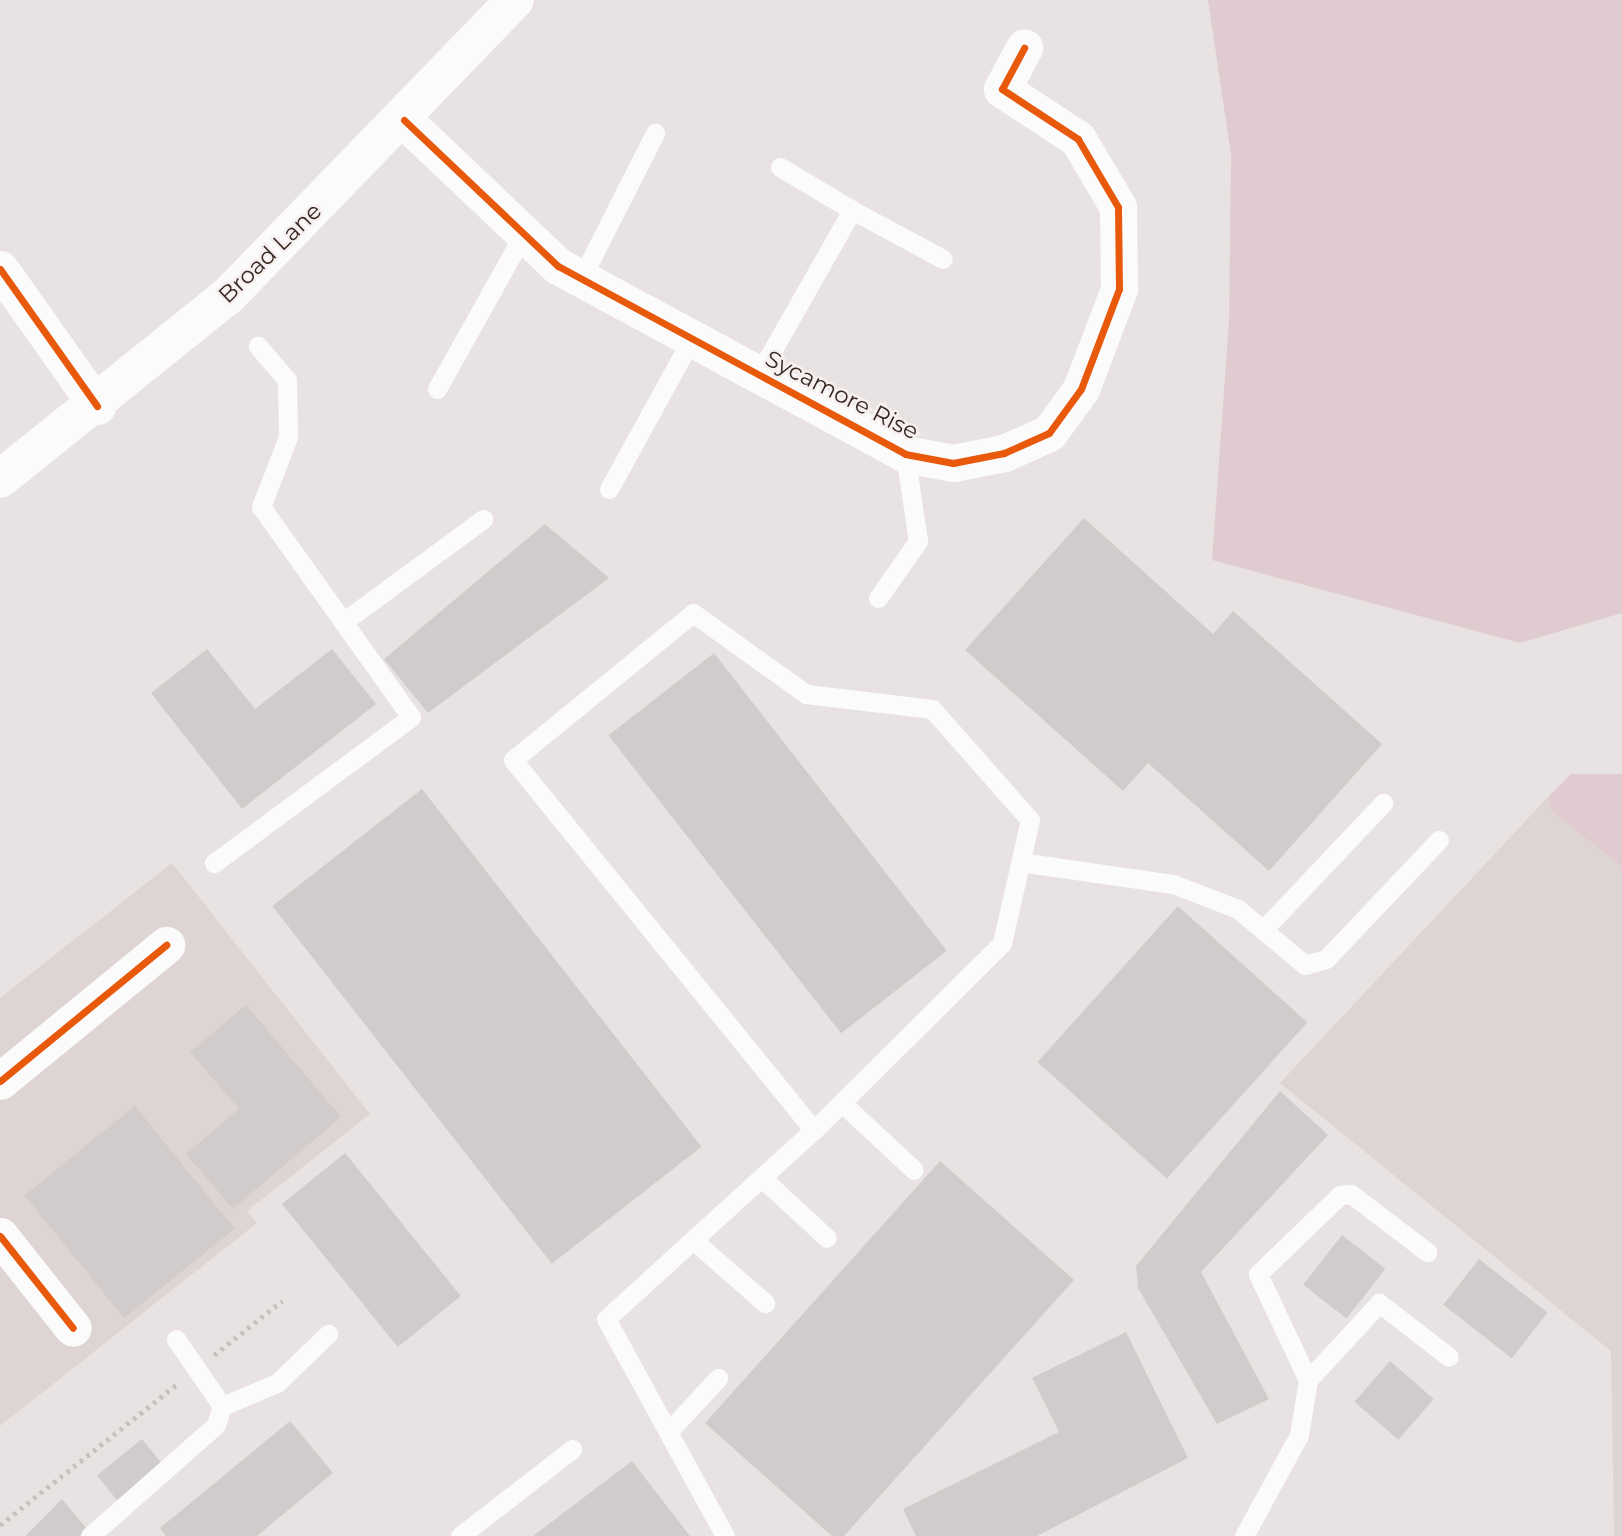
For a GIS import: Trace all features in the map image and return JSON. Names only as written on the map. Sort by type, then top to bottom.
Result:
[{"type":"street","name":"Broad Lane","points":[[0,479],[97,406],[228,296],[404,120],[515,0]]},
{"type":"street","name":"Sycamore Rise","points":[[404,120],[522,237],[581,279],[905,454],[953,463],[1004,453],[1049,433],[1081,388],[1119,289],[1118,207],[1078,139],[1002,89],[1024,48]]},
{"type":"street","points":[[0,269],[97,406]]},
{"type":"street","points":[[0,1081],[166,945]]},
{"type":"street","points":[[0,1236],[73,1328]]},
{"type":"lane","points":[[581,279],[655,133]]},
{"type":"lane","points":[[780,167],[943,259]]},
{"type":"lane","points":[[759,374],[852,210]]},
{"type":"lane","points":[[436,388],[522,237]]},
{"type":"lane","points":[[609,489],[691,340]]},
{"type":"lane","points":[[214,863],[411,717],[261,507],[288,437],[287,380],[258,346]]},
{"type":"lane","points":[[878,598],[918,541],[905,454]]},
{"type":"lane","points":[[343,622],[483,519]]},
{"type":"lane","points":[[725,1536],[606,1319],[814,1130],[1002,943],[1030,820],[932,709],[806,694],[693,613],[513,760],[814,1130]]},
{"type":"lane","points":[[1263,930],[1383,803]]},
{"type":"lane","points":[[1020,862],[1173,884],[1238,909],[1293,958],[1319,964],[1439,840]]},
{"type":"lane","points":[[842,1103],[914,1171]]},
{"type":"lane","points":[[762,1178],[827,1238]]},
{"type":"lane","points":[[1308,1380],[1258,1274],[1340,1195],[1351,1194],[1427,1252]]},
{"type":"lane","points":[[693,1240],[765,1303]]},
{"type":"lane","points":[[1244,1536],[1299,1435],[1308,1380],[1379,1303],[1449,1357]]},
{"type":"lane","points":[[90,1536],[201,1444],[222,1406],[277,1383],[328,1334]]},
{"type":"lane","points":[[176,1339],[198,1367],[222,1406]]},
{"type":"lane","points":[[668,1432],[718,1378]]},
{"type":"lane","points":[[460,1536],[572,1449]]},
{"type":"path","points":[[0,1525],[282,1301]]},
{"type":"shaded area","points":[[1208,0],[1622,0],[1622,613],[1520,643],[1212,560],[1229,320],[1231,155]]},
{"type":"shaded area","points":[[1571,774],[1622,774],[1622,867],[1551,811],[1548,797]]},
{"type":"shaded area","points":[[1548,797],[1551,811],[1622,867],[1622,1536],[1614,1536],[1611,1351],[1280,1083]]},
{"type":"shaded area","points":[[172,863],[370,1114],[247,1211],[257,1223],[0,1426],[0,998]]},
{"type":"building","points":[[1084,518],[1213,634],[1233,611],[1382,744],[1269,871],[1148,763],[1123,791],[965,650]]},
{"type":"building","points":[[545,524],[609,578],[428,713],[384,659]]},
{"type":"building","points":[[207,649],[255,709],[332,649],[376,704],[242,809],[151,693]]},
{"type":"building","points":[[714,653],[947,951],[841,1033],[608,735]]},
{"type":"building","points":[[422,789],[702,1147],[552,1264],[272,906]]},
{"type":"building","points":[[1178,906],[1307,1022],[1167,1178],[1037,1062]]},
{"type":"building","points":[[246,1005],[341,1117],[233,1209],[186,1154],[239,1109],[190,1052]]},
{"type":"building","points":[[1280,1091],[1328,1135],[1201,1272],[1269,1399],[1217,1424],[1138,1288],[1136,1266]]},
{"type":"building","points":[[135,1106],[234,1229],[124,1318],[25,1195]]},
{"type":"building","points":[[345,1153],[461,1296],[398,1347],[282,1204]]},
{"type":"building","points":[[940,1161],[1074,1280],[844,1536],[832,1536],[705,1423]]},
{"type":"building","points":[[1342,1235],[1385,1269],[1347,1319],[1303,1285]]},
{"type":"building","points":[[1479,1259],[1548,1313],[1512,1358],[1443,1305]]},
{"type":"building","points":[[1126,1332],[1188,1458],[1037,1536],[916,1536],[903,1509],[1059,1432],[1032,1378]]},
{"type":"building","points":[[1390,1361],[1434,1399],[1398,1440],[1355,1402]]},
{"type":"building","points":[[290,1421],[333,1473],[257,1536],[166,1536],[160,1528]]},
{"type":"building","points":[[142,1439],[168,1471],[123,1507],[97,1476]]},
{"type":"building","points":[[632,1461],[690,1536],[533,1536]]},
{"type":"building","points":[[62,1499],[87,1529],[79,1536],[25,1536]]},
{"type":"cycle path","points":[[404,120],[558,266],[905,454],[953,463],[1004,453],[1049,433],[1081,389],[1119,289],[1118,207],[1078,139],[1002,89],[1024,48]]},
{"type":"cycle path","points":[[0,269],[97,406]]},
{"type":"cycle path","points":[[0,1081],[166,945]]},
{"type":"cycle path","points":[[0,1236],[73,1328]]}]
